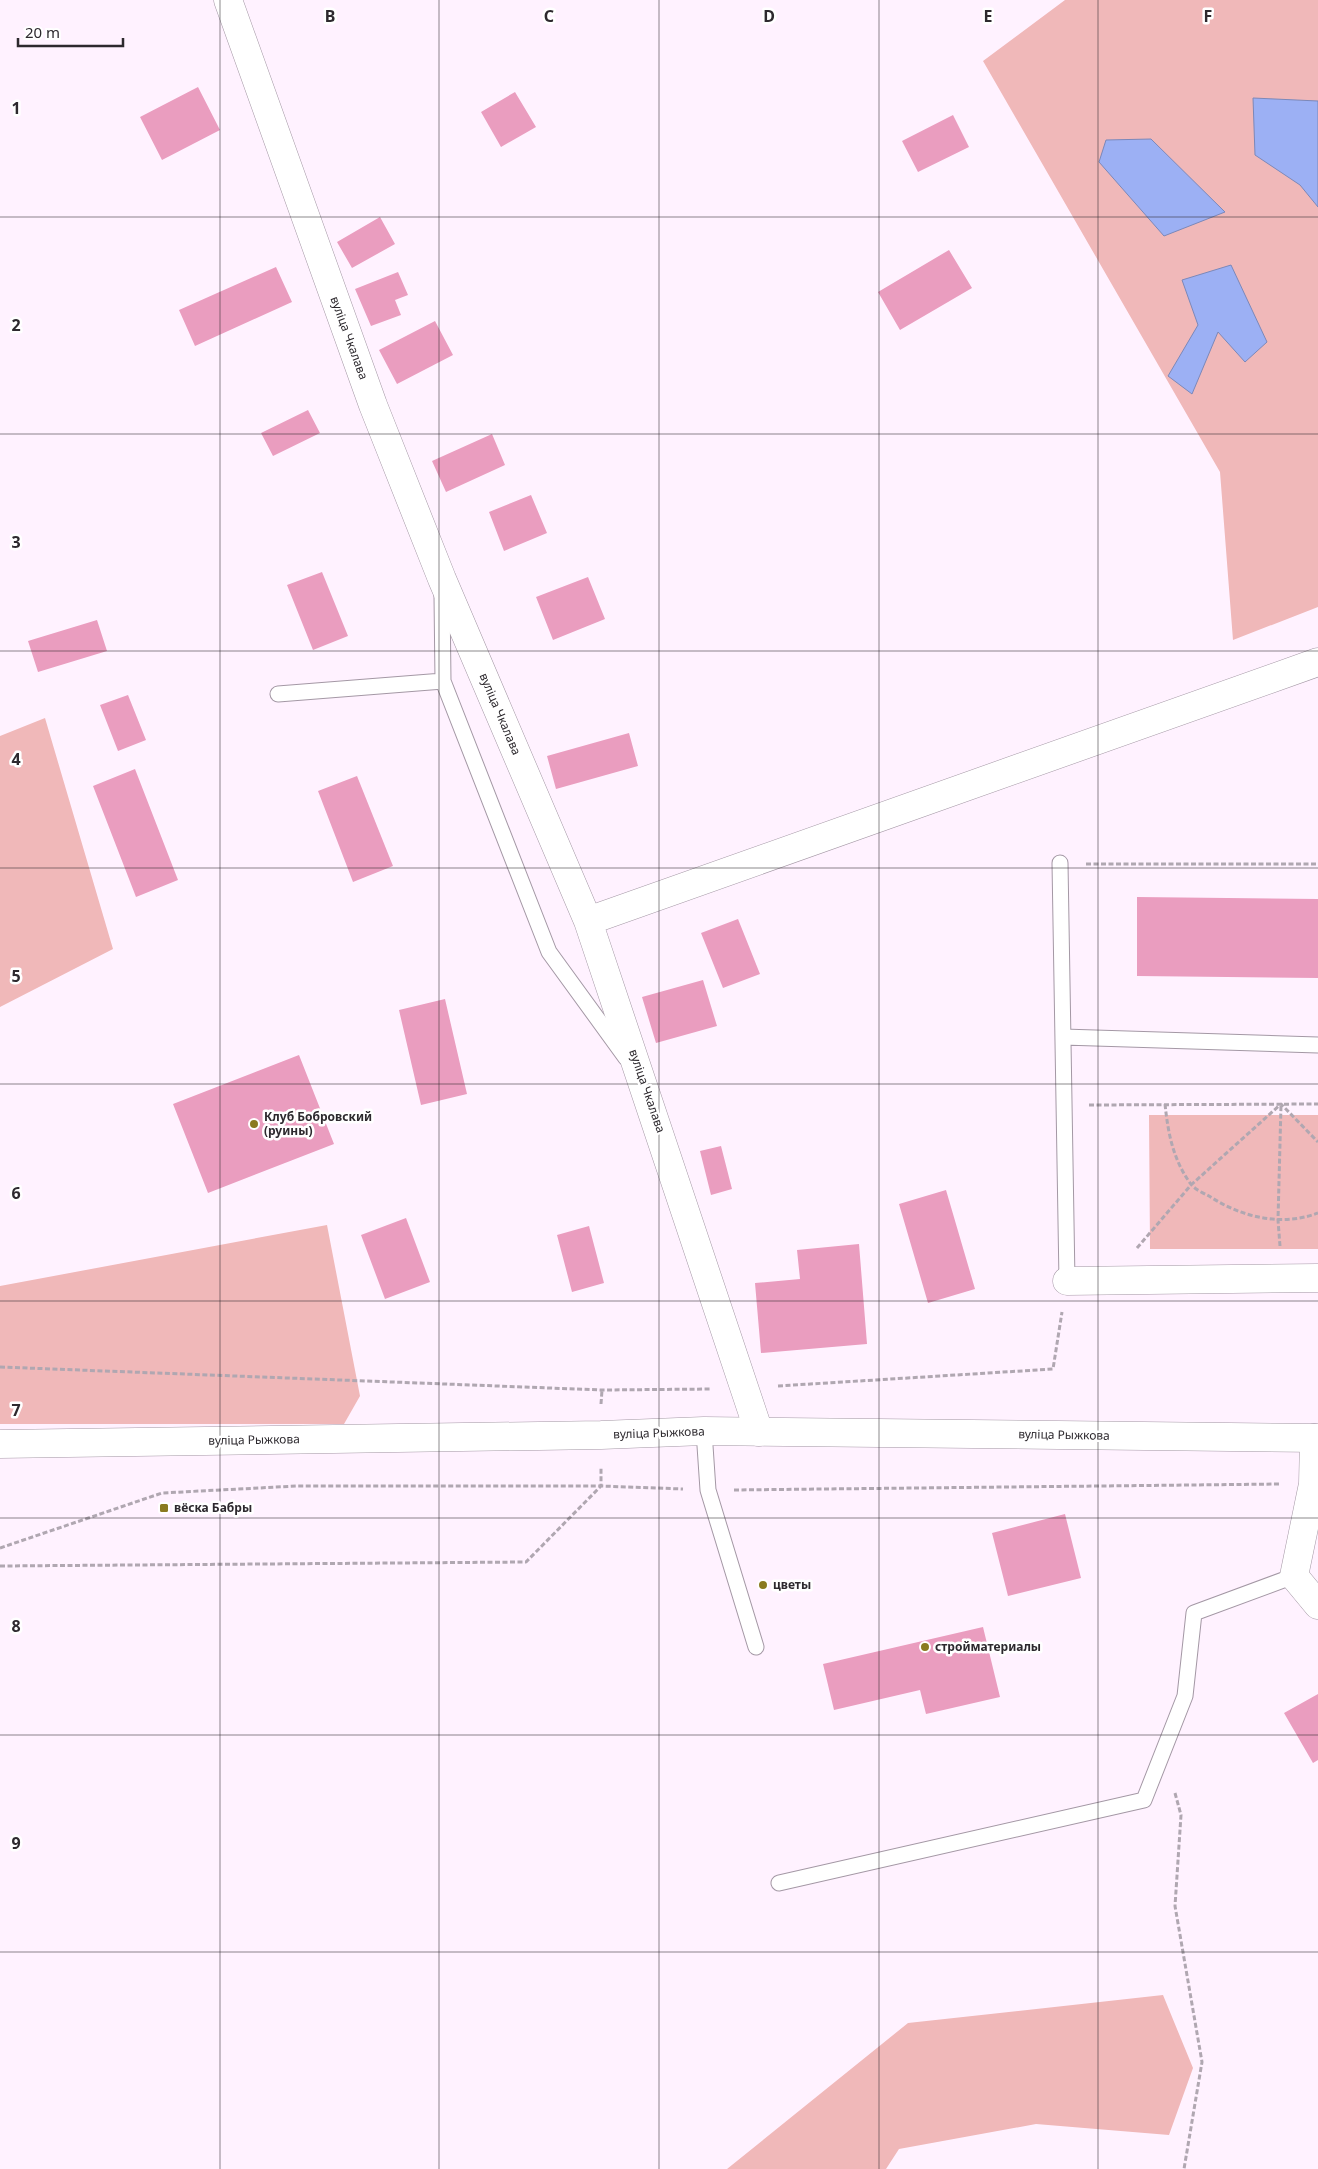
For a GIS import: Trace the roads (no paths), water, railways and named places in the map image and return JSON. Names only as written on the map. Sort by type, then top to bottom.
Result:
[{"type":"street","name":"вуліца Чкалава","points":[[228,0],[373,405],[442,579],[588,921],[644,1083],[759,1432]]},
{"type":"street","points":[[588,921],[1318,662]]},
{"type":"street","points":[[1067,1281],[1318,1278]]},
{"type":"street","name":"вуліца Рыжкова","points":[[0,1444],[704,1432],[1316,1438]]},
{"type":"street","points":[[1316,1438],[1313,1484],[1294,1576],[1318,1605]]},
{"type":"lane","points":[[442,579],[443,681],[548,952],[644,1083]]},
{"type":"lane","points":[[278,694],[443,681]]},
{"type":"lane","points":[[1060,864],[1067,1281]]},
{"type":"lane","points":[[1063,1037],[1318,1045]]},
{"type":"lane","points":[[704,1432],[708,1490],[756,1647]]},
{"type":"lane","points":[[779,1884],[1144,1800],[1185,1696],[1194,1613],[1294,1576]]},
{"type":"water","points":[[1253,98],[1318,101],[1318,207],[1300,185],[1255,155]]},
{"type":"water","points":[[1151,139],[1225,212],[1164,236],[1099,162],[1106,140]]},
{"type":"water","points":[[1231,265],[1267,342],[1245,362],[1218,332],[1192,394],[1168,376],[1198,325],[1182,280]]},
{"type":"place","name":"Клуб Бобровский (руины)","points":[[254,1124]]},
{"type":"place","name":"вёска Бабры","points":[[164,1508]]},
{"type":"place","name":"цветы","points":[[763,1585]]},
{"type":"place","name":"стройматериалы","points":[[925,1647]]}]
